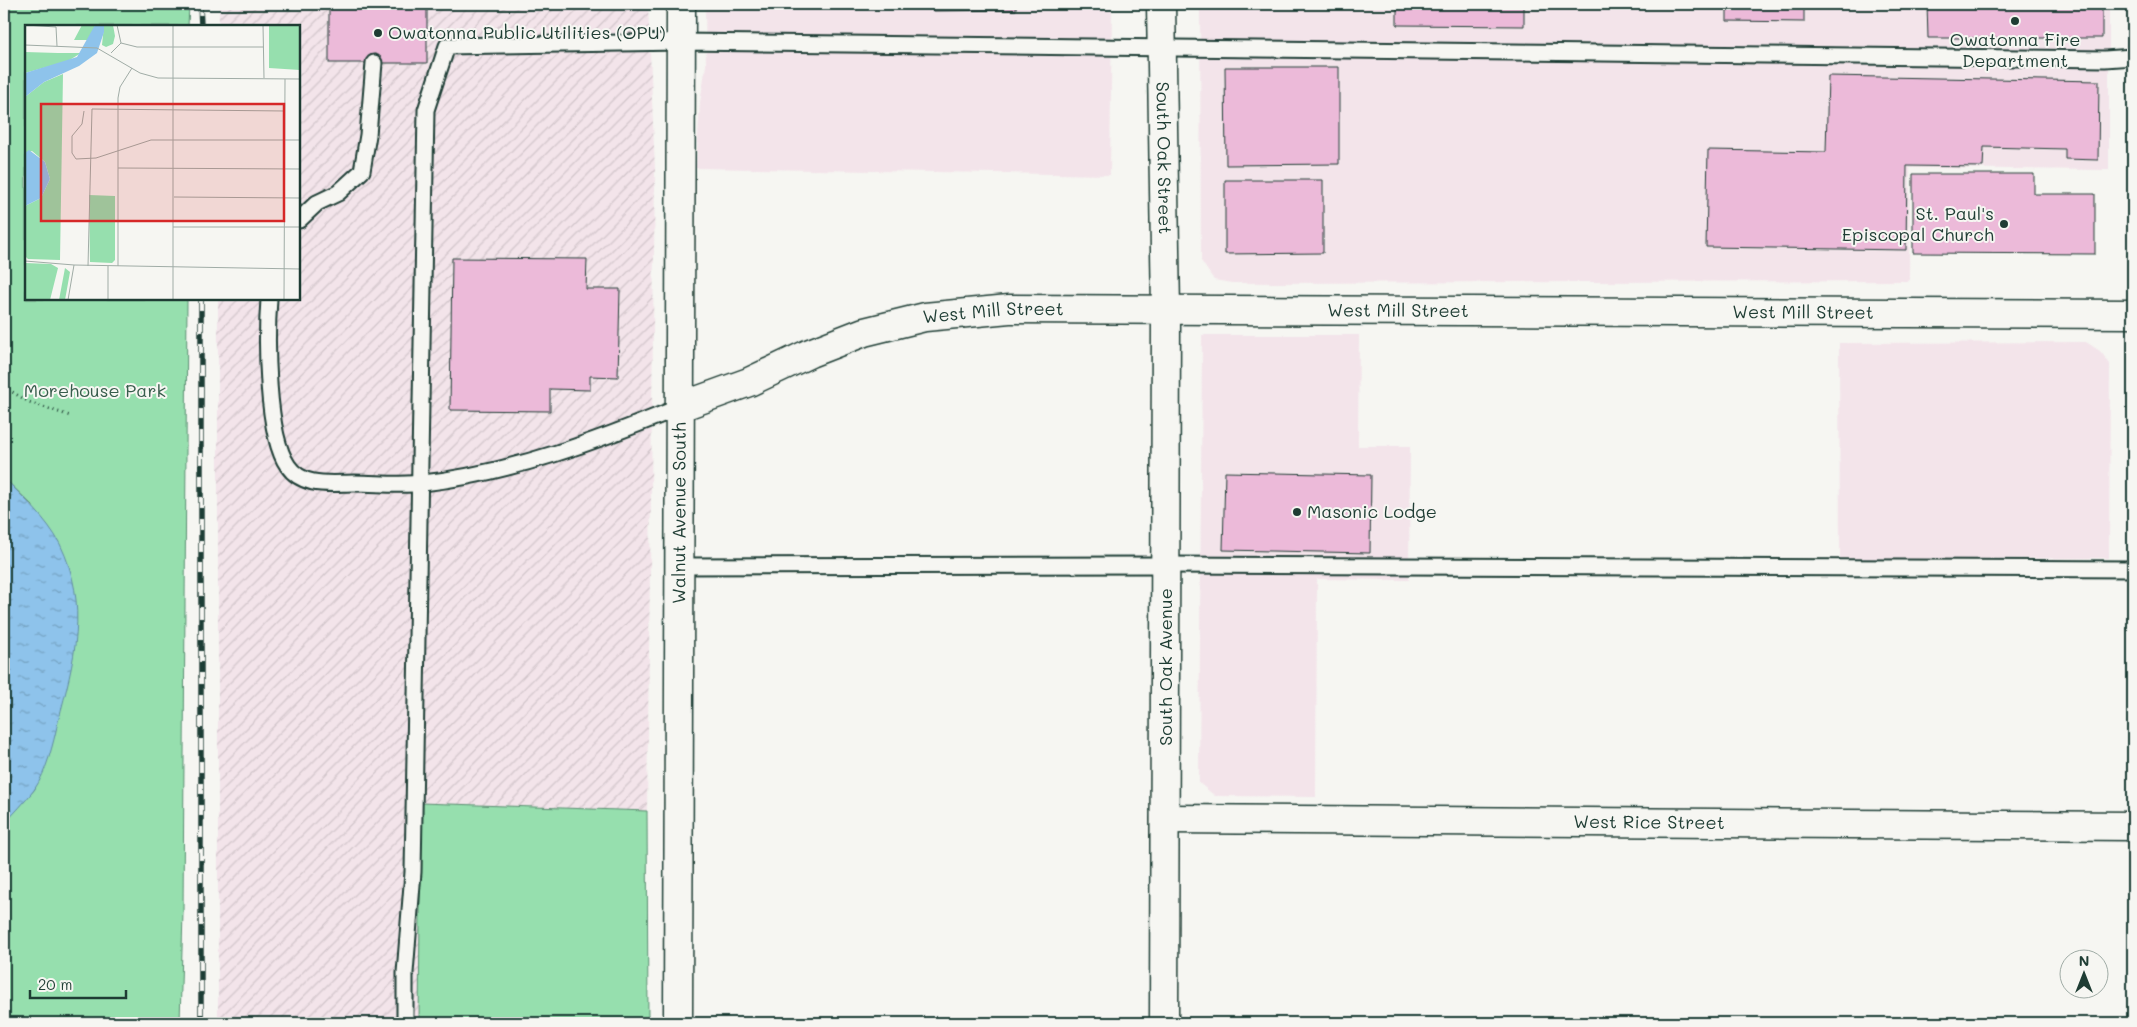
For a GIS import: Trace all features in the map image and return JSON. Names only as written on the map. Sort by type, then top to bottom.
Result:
[{"type":"street","name":"Walnut Avenue South","points":[[678,1023],[681,4]]},
{"type":"street","name":"South Oak Street","points":[[1161,4],[1166,311]]},
{"type":"street","name":"West Mill Street","points":[[680,407],[749,382],[810,353],[864,332],[925,317],[1009,309],[2133,314]]},
{"type":"street","name":"South Oak Avenue","points":[[1164,1023],[1167,565],[1166,311]]},
{"type":"street","name":"West Rice Street","points":[[1165,819],[2133,826]]},
{"type":"lane","points":[[405,1023],[405,973],[414,872],[418,484],[426,110],[447,46],[680,42],[2105,59],[2133,57]]},
{"type":"lane","points":[[300,219],[316,203],[338,193],[362,171],[368,135],[374,63]]},
{"type":"lane","points":[[268,300],[269,373],[274,428],[280,453],[289,468],[309,482],[418,484],[484,473],[566,451],[680,407]]},
{"type":"lane","points":[[679,566],[1167,565],[2133,570]]},
{"type":"path","points":[[4,387],[29,402],[70,416]]},
{"type":"shaded area","points":[[219,4],[648,4],[655,171],[647,811],[421,803],[419,1023],[218,1023],[218,300],[300,300],[300,25],[219,25]]},
{"type":"shaded area","points":[[705,4],[1112,4],[1110,175],[696,168],[700,102],[706,65]]},
{"type":"shaded area","points":[[1200,4],[2109,4],[2109,170],[1910,168],[1909,281],[1232,283],[1214,280],[1201,261]]},
{"type":"shaded area","points":[[1202,335],[1359,335],[1358,446],[1410,446],[1409,580],[1317,579],[1316,797],[1215,796],[1199,783]]},
{"type":"shaded area","points":[[2086,342],[2100,351],[2110,364],[2109,558],[1840,560],[1839,343]]},
{"type":"green space","name":"Morehouse Park","points":[[4,4],[189,4],[188,25],[25,25],[25,300],[187,300],[183,912],[180,1023],[4,1023],[4,824],[35,789],[33,506],[4,478]]},
{"type":"green space","points":[[421,803],[647,811],[648,1023],[419,1023]]},
{"type":"water","points":[[4,478],[42,517],[60,544],[75,589],[77,611],[74,655],[46,766],[34,790],[4,824]]},
{"type":"building","name":"Owatonna Public Utilities (OPU)","points":[[329,4],[427,4],[427,63],[329,63]]},
{"type":"building","points":[[933,4],[1016,4],[1016,10],[933,11]]},
{"type":"building","points":[[1397,4],[1524,4],[1524,26],[1397,25]]},
{"type":"building","points":[[1727,4],[1804,4],[1804,22],[1727,21]]},
{"type":"building","name":"Owatonna Fire Department","points":[[1927,4],[2102,4],[2102,38],[1928,38]]},
{"type":"building","points":[[1225,67],[1339,67],[1339,164],[1226,165]]},
{"type":"building","points":[[1828,76],[2099,81],[2098,160],[2065,159],[2065,149],[1984,147],[1983,167],[1907,166],[1906,250],[1706,247],[1708,150],[1826,152]]},
{"type":"building","name":"St. Paul's Episcopal Church","points":[[1913,174],[2034,174],[2034,194],[2095,194],[2095,254],[1913,253]]},
{"type":"building","points":[[1225,180],[1323,180],[1323,253],[1225,254]]},
{"type":"building","points":[[452,258],[587,259],[586,289],[620,289],[618,377],[590,376],[590,390],[550,389],[550,411],[450,410]]},
{"type":"building","name":"Masonic Lodge","points":[[1225,472],[1371,475],[1370,553],[1223,550]]},
{"type":"railway","points":[[200,4],[201,25]]},
{"type":"railway","points":[[201,300],[201,1023]]},
{"type":"place","name":"Owatonna Fire Department","points":[[2015,21]]},
{"type":"place","name":"Owatonna Public Utilities (OPU)","points":[[378,33]]},
{"type":"place","name":"St. Paul's Episcopal Church","points":[[2004,224]]},
{"type":"place","name":"Masonic Lodge","points":[[1297,512]]}]
